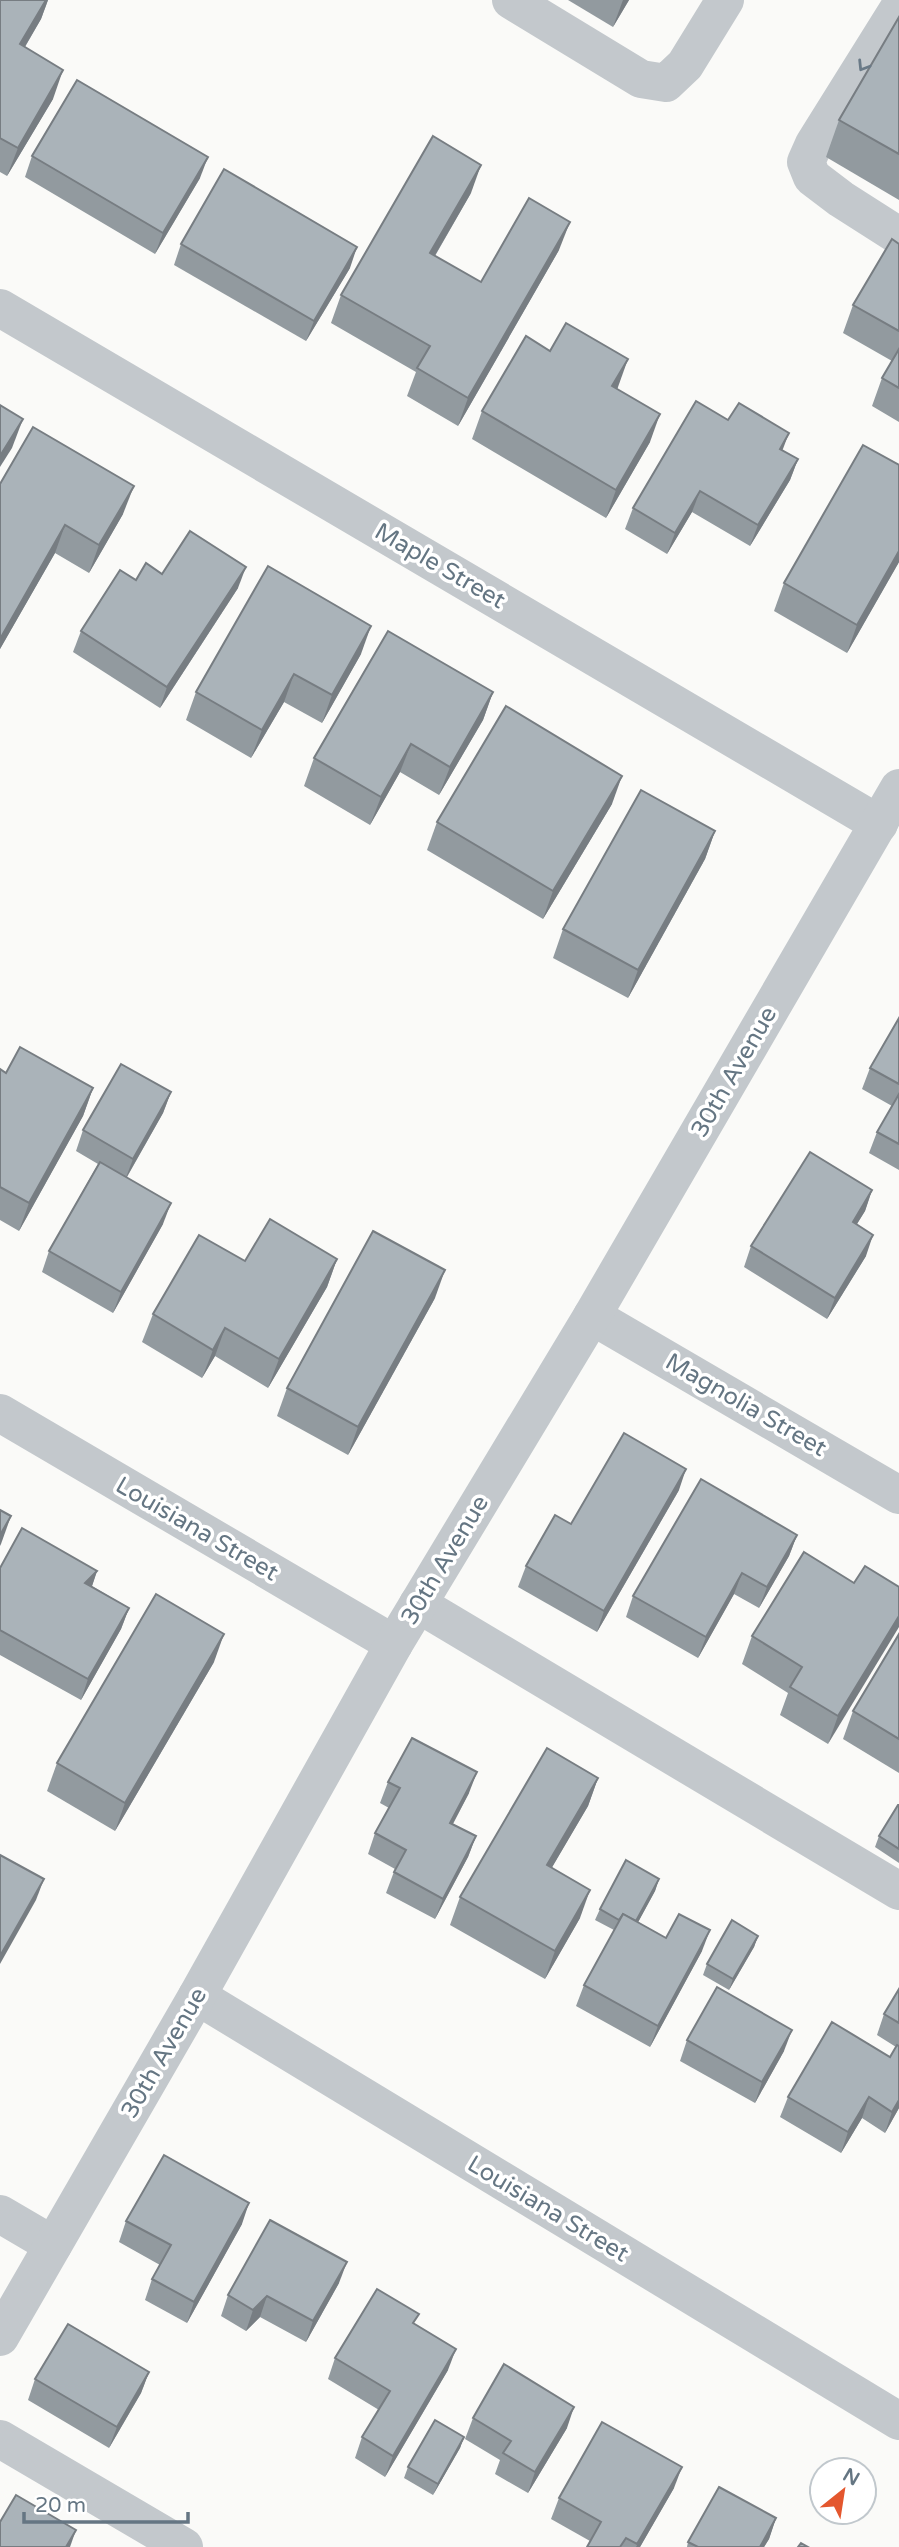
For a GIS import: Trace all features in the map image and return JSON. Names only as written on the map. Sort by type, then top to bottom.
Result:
[{"type":"street","points":[[511,0],[641,79],[666,83],[685,65],[725,0]]},
{"type":"street","points":[[899,8],[814,144],[806,162],[812,177],[899,236]]},
{"type":"street","name":"Maple Street","points":[[0,308],[879,824]]},
{"type":"street","name":"30th Avenue","points":[[0,2337],[197,1996],[394,1644],[592,1316],[899,788]]},
{"type":"street","name":"Magnolia Street","points":[[592,1316],[899,1495]]},
{"type":"street","name":"Louisiana Street","points":[[0,1413],[394,1644]]},
{"type":"street","points":[[418,1604],[899,1891]]},
{"type":"street","name":"Louisiana Street","points":[[197,1996],[899,2421]]},
{"type":"street","points":[[0,2214],[53,2245]]},
{"type":"street","points":[[0,2439],[184,2547]]},
{"type":"building","points":[[0,0],[46,0],[20,44],[63,70],[18,148],[0,138]]},
{"type":"building","points":[[899,17],[899,154],[839,120]]},
{"type":"building","points":[[77,80],[208,157],[163,233],[32,156]]},
{"type":"building","points":[[433,136],[481,165],[430,253],[481,282],[529,198],[570,222],[468,398],[417,368],[430,346],[341,295]]},
{"type":"building","points":[[224,169],[357,247],[314,321],[181,244]]},
{"type":"building","points":[[892,239],[899,244],[899,331],[853,305]]},
{"type":"building","points":[[566,323],[628,359],[612,386],[660,414],[616,490],[482,411],[526,336],[550,351]]},
{"type":"building","points":[[899,349],[899,388],[882,378]]},
{"type":"building","points":[[696,401],[728,420],[739,403],[789,433],[780,449],[798,459],[758,525],[700,491],[675,533],[633,508]]},
{"type":"building","points":[[0,405],[23,419],[0,456]]},
{"type":"building","points":[[33,427],[134,486],[99,545],[65,525],[0,639],[0,484]]},
{"type":"building","points":[[863,445],[899,465],[899,551],[857,625],[784,583]]},
{"type":"building","points":[[190,531],[246,567],[167,687],[81,631],[120,570],[136,580],[146,563],[162,574]]},
{"type":"building","points":[[268,566],[371,626],[332,695],[294,674],[262,730],[196,692]]},
{"type":"building","points":[[388,631],[493,692],[450,767],[411,744],[381,797],[314,758]]},
{"type":"building","points":[[506,706],[622,776],[553,891],[437,822]]},
{"type":"building","points":[[641,790],[715,831],[638,970],[563,929]]},
{"type":"building","points":[[899,1018],[899,1084],[870,1068]]},
{"type":"building","points":[[20,1047],[93,1088],[29,1203],[0,1187],[0,1069],[6,1073]]},
{"type":"building","points":[[121,1064],[171,1092],[133,1159],[83,1130]]},
{"type":"building","points":[[899,1094],[899,1144],[877,1132]]},
{"type":"building","points":[[810,1152],[872,1190],[853,1222],[873,1235],[835,1298],[751,1246]]},
{"type":"building","points":[[100,1162],[171,1203],[121,1292],[49,1251]]},
{"type":"building","points":[[270,1219],[337,1259],[279,1359],[225,1328],[213,1350],[153,1314],[199,1235],[245,1261]]},
{"type":"building","points":[[373,1231],[445,1270],[358,1427],[287,1388]]},
{"type":"building","points":[[624,1433],[686,1469],[604,1611],[526,1566],[555,1515],[571,1524]]},
{"type":"building","points":[[701,1479],[797,1535],[767,1587],[742,1573],[706,1637],[633,1596]]},
{"type":"building","points":[[0,1510],[11,1516],[0,1535]]},
{"type":"building","points":[[22,1528],[97,1571],[85,1583],[129,1608],[88,1679],[0,1630],[0,1568]]},
{"type":"building","points":[[804,1552],[854,1583],[865,1566],[899,1587],[899,1616],[838,1716],[790,1687],[802,1667],[752,1636]]},
{"type":"building","points":[[156,1594],[224,1634],[125,1803],[57,1763]]},
{"type":"building","points":[[899,1634],[899,1739],[853,1711]]},
{"type":"building","points":[[412,1738],[477,1772],[450,1823],[476,1836],[443,1899],[394,1872],[406,1850],[375,1833],[400,1788],[388,1782]]},
{"type":"building","points":[[547,1748],[598,1778],[547,1865],[590,1890],[555,1951],[460,1897]]},
{"type":"building","points":[[899,1805],[899,1849],[879,1836]]},
{"type":"building","points":[[0,1855],[44,1879],[0,1956]]},
{"type":"building","points":[[626,1860],[659,1879],[636,1921],[623,1914],[619,1920],[600,1909]]},
{"type":"building","points":[[623,1914],[666,1938],[679,1914],[710,1930],[658,2026],[584,1985]]},
{"type":"building","points":[[732,1920],[758,1936],[733,1979],[707,1964]]},
{"type":"building","points":[[717,1987],[792,2030],[762,2082],[687,2040]]},
{"type":"building","points":[[899,1989],[899,2023],[884,2014]]},
{"type":"building","points":[[832,2022],[890,2057],[897,2045],[899,2046],[899,2100],[892,2112],[869,2097],[848,2132],[788,2097]]},
{"type":"building","points":[[164,2155],[249,2203],[194,2302],[152,2279],[171,2245],[126,2221]]},
{"type":"building","points":[[270,2220],[347,2262],[313,2321],[267,2296],[253,2310],[228,2295]]},
{"type":"building","points":[[377,2289],[419,2314],[413,2323],[456,2349],[393,2456],[362,2437],[390,2391],[335,2358]]},
{"type":"building","points":[[68,2324],[149,2372],[117,2427],[35,2379]]},
{"type":"building","points":[[504,2364],[574,2407],[535,2472],[503,2453],[511,2441],[473,2418]]},
{"type":"building","points":[[435,2420],[464,2437],[438,2484],[408,2467]]},
{"type":"building","points":[[602,2422],[682,2467],[637,2544],[626,2538],[620,2547],[587,2547],[601,2522],[559,2498]]},
{"type":"building","points":[[719,2487],[776,2518],[760,2547],[698,2547],[688,2542]]},
{"type":"building","points":[[16,2495],[76,2530],[66,2547],[0,2547],[0,2522]]}]
